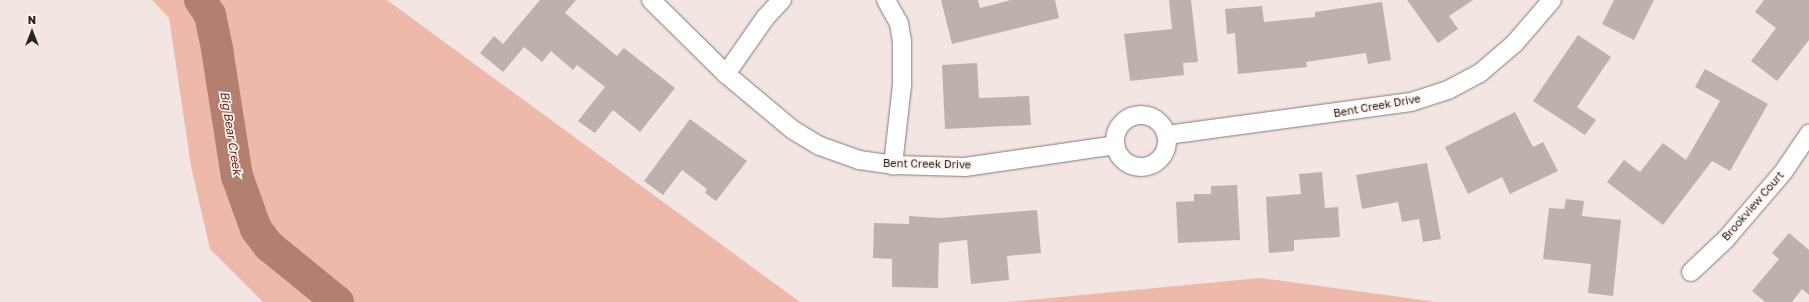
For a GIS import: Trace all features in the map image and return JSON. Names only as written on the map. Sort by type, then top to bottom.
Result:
[{"type":"street","name":"Bent Creek Drive","points":[[651,0],[726,74],[793,130],[820,146],[859,160],[893,165],[965,167],[1115,145]]},
{"type":"street","points":[[726,74],[765,18],[782,0]]},
{"type":"street","points":[[886,0],[899,24],[902,41],[902,85],[893,165]]},
{"type":"street","name":"Bent Creek Drive","points":[[1167,135],[1411,102],[1448,90],[1480,73],[1508,49],[1552,0]]},
{"type":"street","points":[[1136,115],[1157,120],[1167,135],[1161,158],[1146,167],[1123,161],[1115,145],[1120,125],[1136,115]]},
{"type":"street","name":"Brookview Court","points":[[1691,272],[1784,171],[1809,134]]},
{"type":"shaded area","points":[[152,0],[387,0],[800,302],[263,302],[210,249],[191,166],[169,18]]},
{"type":"shaded area","points":[[1260,278],[1437,302],[1008,302]]},
{"type":"building","points":[[540,0],[576,0],[565,13],[617,56],[624,48],[675,88],[640,132],[613,110],[595,133],[578,121],[605,87],[577,65],[573,70],[551,51],[542,62],[524,47],[503,72],[480,53],[494,36],[503,44]]},
{"type":"building","points":[[941,0],[978,0],[980,8],[1011,0],[1055,0],[1059,18],[952,44]]},
{"type":"building","points":[[1169,0],[1191,0],[1198,62],[1183,63],[1184,75],[1130,81],[1124,34],[1172,29]]},
{"type":"building","points":[[1407,0],[1473,0],[1449,16],[1458,29],[1438,43]]},
{"type":"building","points":[[1614,0],[1654,0],[1634,40],[1602,24]]},
{"type":"building","points":[[1764,0],[1809,0],[1809,40],[1777,81],[1751,61],[1776,28],[1755,12]]},
{"type":"building","points":[[1382,2],[1391,60],[1368,64],[1366,53],[1306,62],[1307,67],[1238,74],[1235,33],[1227,34],[1225,9],[1262,6],[1264,22],[1315,17],[1315,12]]},
{"type":"building","points":[[1578,35],[1611,57],[1577,107],[1596,120],[1585,135],[1533,101]]},
{"type":"building","points":[[977,63],[979,98],[1029,96],[1031,125],[945,129],[942,65]]},
{"type":"building","points":[[1705,69],[1768,104],[1730,171],[1712,161],[1663,225],[1607,182],[1624,160],[1640,172],[1663,143],[1686,160],[1720,101],[1695,87]]},
{"type":"building","points":[[1515,112],[1533,147],[1543,142],[1558,171],[1510,194],[1502,177],[1468,194],[1445,147]]},
{"type":"building","points":[[690,119],[747,161],[716,201],[705,193],[707,189],[682,170],[663,195],[644,181]]},
{"type":"building","points":[[1427,163],[1441,239],[1423,242],[1419,219],[1402,222],[1398,202],[1362,209],[1356,175]]},
{"type":"building","points":[[1322,172],[1325,208],[1338,207],[1340,237],[1294,240],[1294,251],[1269,253],[1266,197],[1301,194],[1299,174]]},
{"type":"building","points":[[1237,185],[1240,240],[1178,243],[1176,202],[1194,201],[1194,194],[1211,194],[1211,186]]},
{"type":"building","points":[[1566,199],[1584,201],[1582,216],[1621,220],[1613,296],[1588,293],[1591,264],[1543,259],[1549,208],[1564,209]]},
{"type":"building","points":[[1037,210],[1041,253],[1007,256],[1009,280],[971,284],[967,240],[939,243],[938,288],[892,287],[892,259],[873,258],[874,223],[909,224],[909,216],[940,218]]},
{"type":"building","points":[[1789,233],[1809,250],[1809,295],[1802,289],[1792,302],[1765,302],[1752,291],[1779,259],[1772,253]]},
{"type":"waterway","name":"Big Bear Creek","points":[[200,0],[210,15],[217,49],[237,176],[256,229],[269,246],[338,302]]}]
